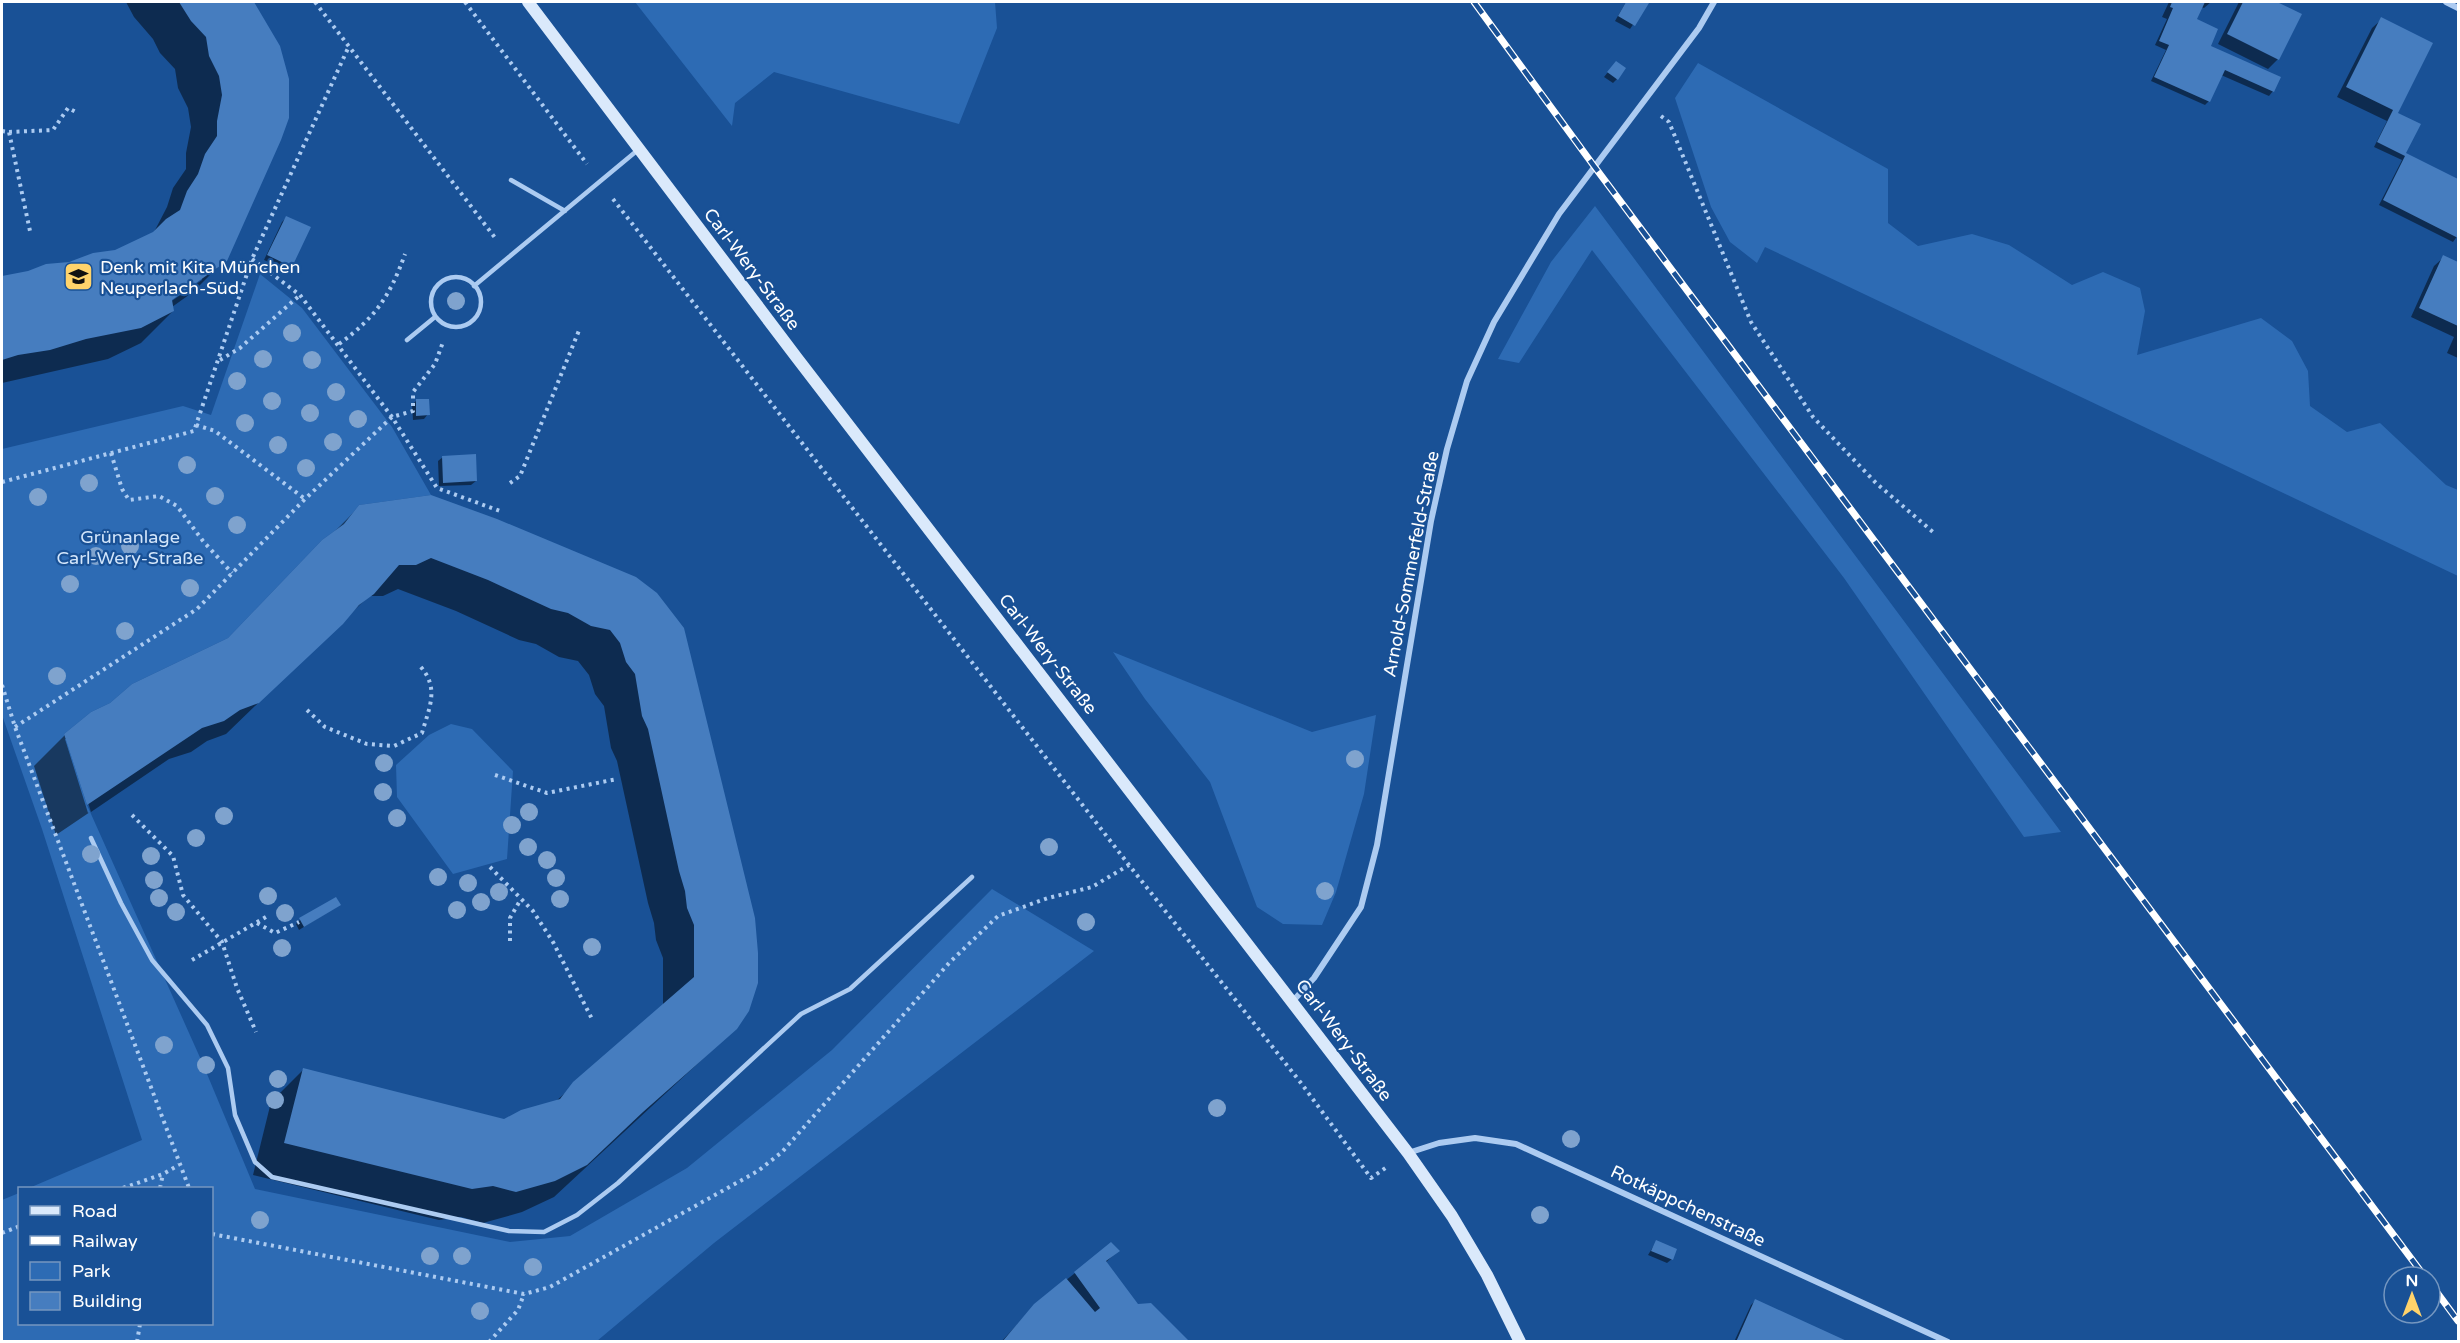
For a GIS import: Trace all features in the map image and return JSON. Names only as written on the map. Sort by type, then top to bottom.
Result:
[{"type":"main road","name":"Carl-Wery-Straße","points":[[528,2],[1408,1153],[1452,1216],[1482,1265],[1520,1341]]},
{"type":"street","name":"Arnold-Sommerfeld-Straße","points":[[1292,1002],[1314,978],[1360,907],[1377,845],[1431,521],[1447,449],[1467,381],[1494,322],[1559,214],[1699,28],[1714,2]]},
{"type":"street","points":[[2446,2],[2458,8]]},
{"type":"street","name":"Rotkäppchenstraße","points":[[1408,1153],[1439,1143],[1475,1138],[1516,1144],[1948,1341]]},
{"type":"lane","points":[[474,286],[639,149]]},
{"type":"lane","points":[[511,180],[565,211]]},
{"type":"lane","points":[[460,278],[474,286],[479,295],[480,304],[478,313],[466,325],[448,326],[435,317],[431,306],[432,295],[442,281],[460,278]]},
{"type":"lane","points":[[407,340],[435,317]]},
{"type":"lane","points":[[91,838],[121,903],[152,960],[207,1025],[228,1068],[235,1115],[255,1162],[272,1177],[509,1231],[544,1232],[577,1215],[618,1183],[801,1014],[849,989],[972,877]]},
{"type":"path","points":[[315,2],[509,256]]},
{"type":"path","points":[[465,2],[600,182],[1122,856],[1301,1083],[1371,1178]]},
{"type":"path","points":[[2,482],[194,431],[252,259],[349,46]]},
{"type":"path","points":[[1643,101],[1669,122],[1751,322],[1813,417],[1876,483],[1933,532]]},
{"type":"path","points":[[2,131],[53,130],[68,108],[76,112]]},
{"type":"path","points":[[9,132],[30,231]]},
{"type":"path","points":[[339,344],[359,330],[378,309],[393,287],[405,254]]},
{"type":"path","points":[[252,259],[300,295],[392,417],[437,488],[500,510]]},
{"type":"path","points":[[218,361],[240,348],[300,295]]},
{"type":"path","points":[[15,727],[197,609],[305,499],[392,417],[412,411],[413,392],[435,364],[448,326]]},
{"type":"path","points":[[510,483],[520,476],[580,328]]},
{"type":"path","points":[[196,425],[215,431],[305,499]]},
{"type":"path","points":[[111,453],[122,489],[129,500],[159,496],[177,506],[203,541],[232,573]]},
{"type":"path","points":[[307,710],[325,727],[367,744],[394,746],[422,733],[432,695],[430,677],[420,666]]},
{"type":"path","points":[[2,685],[15,727],[189,1187]]},
{"type":"path","points":[[495,775],[547,793],[617,779]]},
{"type":"path","points":[[132,815],[173,856],[183,895],[222,942],[237,988],[256,1032]]},
{"type":"path","points":[[490,867],[533,911],[553,942],[592,1019]]},
{"type":"path","points":[[510,941],[510,918],[521,899]]},
{"type":"path","points":[[192,960],[266,917]]},
{"type":"path","points":[[257,922],[275,933],[299,922]]},
{"type":"path","points":[[126,1187],[163,1174],[179,1165]]},
{"type":"path","points":[[160,1187],[163,1174]]},
{"type":"path","points":[[2,1233],[18,1227]]},
{"type":"path","points":[[489,1341],[518,1310],[524,1294]]},
{"type":"path","points":[[137,1341],[140,1325]]},
{"type":"green space","points":[[635,2],[995,2],[997,28],[959,124],[774,72],[735,103],[732,126]]},
{"type":"green space","points":[[1698,63],[1888,169],[1888,223],[1918,246],[1972,234],[2009,245],[2072,285],[2103,272],[2140,288],[2145,311],[2137,355],[2261,318],[2292,341],[2308,371],[2310,406],[2347,432],[2380,423],[2446,485],[2458,490],[2458,576],[1765,247],[1757,263],[1730,242],[1711,207],[1675,98]]},
{"type":"green space","points":[[1595,206],[2061,832],[2024,837],[1844,578],[1592,250],[1519,363],[1498,359],[1551,262]]},
{"type":"green space","name":"Grünanlage Carl-Wery-Straße","points":[[260,274],[302,308],[392,427],[431,495],[359,505],[344,524],[322,540],[228,638],[132,684],[110,703],[91,712],[64,734],[87,805],[202,1062],[255,1189],[510,1242],[570,1236],[687,1168],[832,1050],[992,889],[1094,951],[714,1243],[597,1341],[2,1341],[2,1200],[18,1193],[18,1325],[213,1325],[213,1187],[31,1187],[142,1140],[42,829],[2,715],[2,449],[183,406],[211,415]]},
{"type":"green space","points":[[1113,652],[1312,732],[1376,715],[1364,794],[1336,892],[1322,925],[1283,924],[1257,907],[1210,782],[1145,699]]},
{"type":"green space","points":[[451,724],[472,729],[513,771],[507,859],[453,874],[397,797],[396,765],[429,735]]},
{"type":"building","points":[[179,2],[254,2],[280,46],[289,79],[289,118],[227,261],[172,300],[174,311],[141,328],[2,360],[2,276],[28,271],[46,264],[69,262],[93,253],[115,250],[153,232],[166,219],[180,210],[205,154],[217,136],[217,121],[222,95],[219,76],[209,56],[206,37],[191,21]]},
{"type":"building","points":[[1626,2],[1649,3],[1635,26],[1618,16]]},
{"type":"building","points":[[2172,2],[2205,2],[2197,19],[2218,29],[2211,46],[2281,77],[2274,92],[2225,70],[2210,102],[2154,77],[2169,45],[2159,41],[2173,8],[2170,7]]},
{"type":"building","points":[[2243,2],[2277,2],[2302,14],[2279,60],[2227,34]]},
{"type":"building","points":[[2381,17],[2433,43],[2398,113],[2421,124],[2406,153],[2458,179],[2458,238],[2383,200],[2405,156],[2377,142],[2393,110],[2346,87]]},
{"type":"building","points":[[1616,61],[1626,68],[1618,80],[1607,72]]},
{"type":"building","points":[[286,216],[311,227],[292,267],[267,255]]},
{"type":"building","points":[[2443,255],[2458,262],[2458,326],[2419,308]]},
{"type":"building","points":[[416,399],[429,399],[430,415],[416,416]]},
{"type":"building","points":[[476,454],[477,481],[443,483],[442,456]]},
{"type":"building","points":[[431,495],[497,519],[636,577],[657,593],[684,628],[755,918],[758,983],[749,1011],[737,1029],[587,1165],[555,1181],[516,1192],[493,1186],[472,1189],[284,1143],[303,1068],[504,1119],[521,1110],[560,1099],[573,1082],[694,977],[694,925],[687,908],[648,729],[642,716],[635,674],[626,662],[620,643],[610,630],[591,626],[568,613],[551,609],[488,580],[431,558],[416,565],[399,565],[374,594],[359,605],[343,624],[259,703],[240,710],[224,721],[202,728],[87,805],[64,734],[91,712],[110,703],[132,684],[228,638],[322,540],[344,524],[359,505]]},
{"type":"building","points":[[336,897],[341,905],[304,927],[299,918]]},
{"type":"building","points":[[1656,1240],[1677,1249],[1673,1260],[1651,1251]]},
{"type":"building","points":[[1111,1242],[1120,1251],[1106,1261],[1138,1304],[1151,1303],[1190,1342],[1002,1342],[1034,1304],[1066,1278],[1095,1312],[1100,1308],[1074,1272]]},
{"type":"building","points":[[1755,1299],[1849,1342],[1736,1342]]},
{"type":"railway","points":[[1474,2],[1594,166],[2416,1265]]},
{"type":"railway","points":[[2442,1299],[2458,1321]]},
{"type":"place","name":"Denk mit Kita München Neuperlach-Süd","points":[[79,277]]}]
